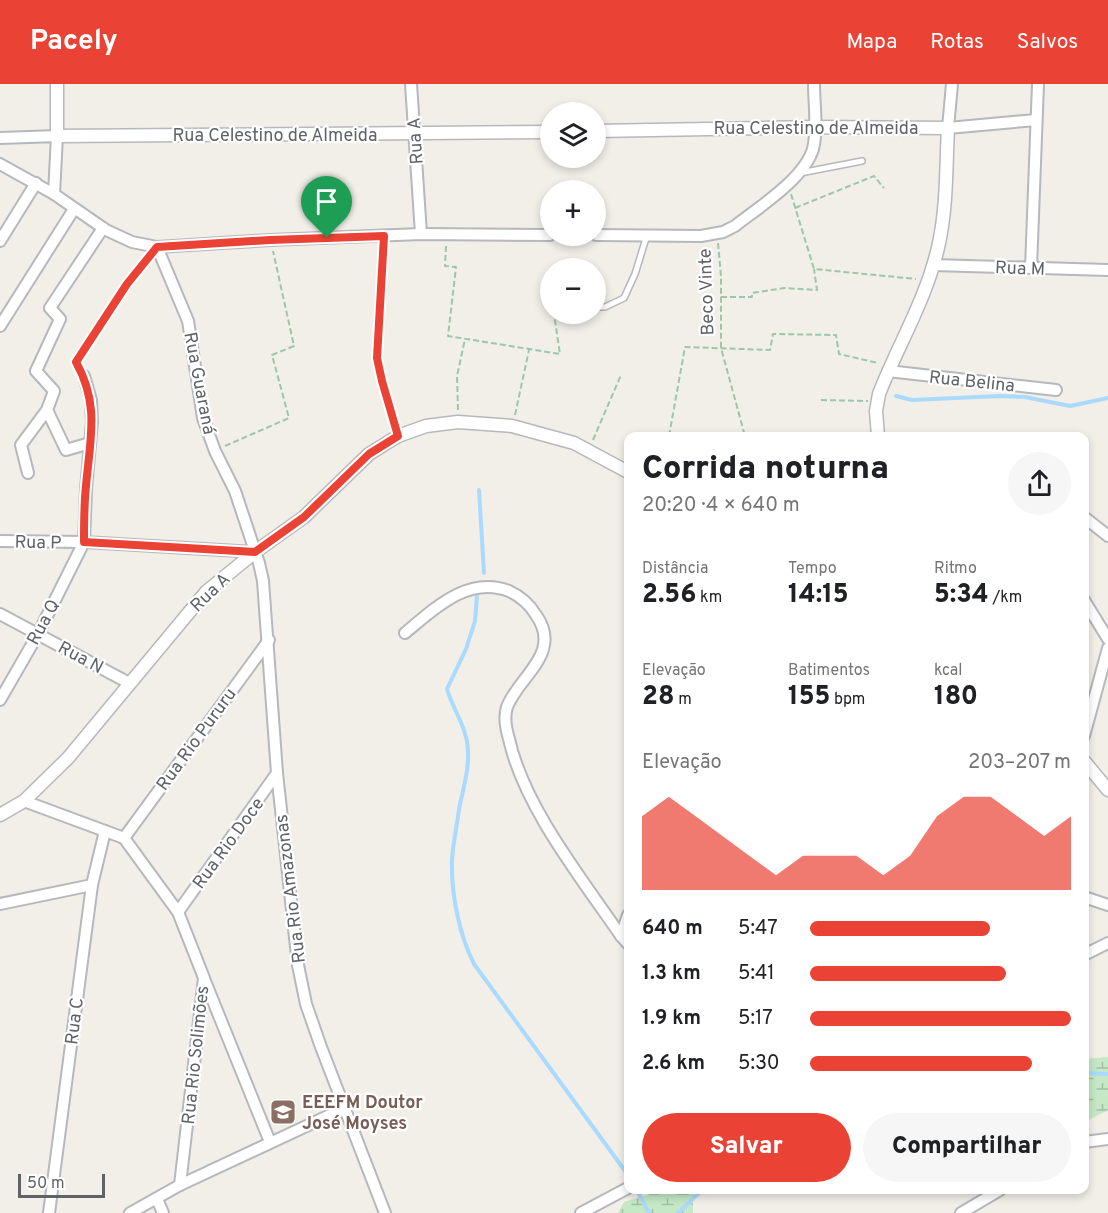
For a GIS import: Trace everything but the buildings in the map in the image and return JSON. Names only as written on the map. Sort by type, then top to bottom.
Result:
[{"type":"street","points":[[54,194],[57,84]]},
{"type":"street","name":"Rua A","points":[[411,84],[421,234]]},
{"type":"street","points":[[606,235],[717,234],[735,226],[799,173],[812,150],[814,84]]},
{"type":"street","points":[[878,432],[876,402],[927,281],[939,243],[944,206],[952,84]]},
{"type":"street","points":[[1031,268],[1038,84]]},
{"type":"street","name":"Rua Celestino de Almeida","points":[[606,131],[814,127],[948,128],[1036,120]]},
{"type":"street","name":"Rua Celestino de Almeida","points":[[0,138],[540,132]]},
{"type":"street","points":[[0,164],[54,194],[103,228],[132,242],[157,247],[421,234],[540,235]]},
{"type":"street","points":[[0,241],[36,183]]},
{"type":"street","points":[[0,326],[74,209]]},
{"type":"street","points":[[28,473],[21,445],[47,410],[54,391],[36,371],[60,319],[50,308],[103,228]]},
{"type":"street","name":"Rua Guaraná","points":[[157,247],[188,321],[203,418],[215,450],[235,490],[255,552]]},
{"type":"street","name":"Rua M","points":[[933,265],[1108,270]]},
{"type":"street","name":"Rua Belina","points":[[889,368],[1056,390]]},
{"type":"street","points":[[84,376],[91,400],[92,422],[84,542]]},
{"type":"street","points":[[47,410],[66,450],[90,443]]},
{"type":"street","name":"Rua A","points":[[0,815],[24,801],[68,758],[206,592],[255,552],[304,517],[369,454],[398,436],[426,426],[458,423],[512,426],[554,436],[589,450],[624,470]]},
{"type":"street","points":[[1089,521],[1108,536]]},
{"type":"street","name":"Rua P","points":[[0,541],[84,542],[255,552]]},
{"type":"street","name":"Rua Q","points":[[0,700],[38,634],[84,542]]},
{"type":"street","name":"Rua Rio Amazonas","points":[[255,552],[263,581],[277,773],[302,984],[306,1004],[321,1047],[385,1213]]},
{"type":"street","points":[[405,633],[444,601],[478,587],[497,588],[515,594],[532,608],[543,628],[545,638],[539,660],[507,708],[506,722],[509,739],[519,771],[550,832],[624,939]]},
{"type":"street","points":[[1089,608],[1108,639]]},
{"type":"street","name":"Rua N","points":[[0,614],[129,683]]},
{"type":"street","name":"Rua Rio Pururu","points":[[124,838],[268,640]]},
{"type":"street","points":[[1089,718],[1108,648]]},
{"type":"street","points":[[1089,767],[1108,790]]},
{"type":"street","name":"Rua Rio Doce","points":[[178,912],[277,773]]},
{"type":"street","points":[[24,801],[124,838]]},
{"type":"street","name":"Rua C","points":[[49,1213],[92,885],[105,831]]},
{"type":"street","name":"Rua Rio Solimões","points":[[124,838],[178,912],[204,978],[180,1185]]},
{"type":"street","points":[[0,904],[92,885]]},
{"type":"street","points":[[1089,899],[1108,905]]},
{"type":"street","points":[[1089,952],[1108,943]]},
{"type":"street","points":[[204,978],[270,1142]]},
{"type":"street","points":[[130,1213],[180,1185],[345,1108]]},
{"type":"street","points":[[1089,1141],[1108,1139]]},
{"type":"street","points":[[581,1213],[624,1190]]},
{"type":"street","points":[[961,1213],[993,1194]]},
{"type":"street","points":[[157,1199],[163,1213]]},
{"type":"street","points":[[597,1213],[603,1203]]},
{"type":"lane","points":[[799,173],[862,161]]},
{"type":"lane","points":[[606,307],[624,298],[635,274],[647,235]]},
{"type":"lane","points":[[382,381],[377,358],[377,331],[384,236]]},
{"type":"path","points":[[795,208],[874,176],[884,188]]},
{"type":"path","points":[[721,297],[753,297],[752,292],[784,288],[817,290],[814,270],[787,183]]},
{"type":"path","points":[[447,234],[445,266],[456,267],[448,336],[560,354],[556,324]]},
{"type":"path","name":"Beco Vinte","points":[[717,234],[721,348],[744,432]]},
{"type":"path","points":[[215,450],[289,418],[272,355],[294,346],[270,240]]},
{"type":"path","points":[[84,376],[76,362],[127,284],[157,247]]},
{"type":"path","points":[[814,270],[927,281]]},
{"type":"path","name":"Beco Vinte","points":[[721,348],[770,350],[773,334],[836,335],[839,354],[889,368]]},
{"type":"path","points":[[458,423],[457,376],[465,339]]},
{"type":"path","points":[[670,432],[685,347],[721,348]]},
{"type":"path","points":[[512,426],[529,349]]},
{"type":"path","points":[[589,450],[621,375]]},
{"type":"path","points":[[382,381],[398,436]]},
{"type":"path","points":[[821,400],[876,402]]},
{"type":"green space","points":[[1108,1057],[1108,1110],[1089,1120],[1089,1059]]},
{"type":"green space","points":[[651,1194],[695,1194],[693,1213],[618,1213],[624,1202]]},
{"type":"waterway","points":[[896,396],[912,400],[1025,397],[1070,406],[1108,398]]},
{"type":"waterway","points":[[479,490],[484,573]]},
{"type":"waterway","points":[[477,596],[475,621],[466,649],[447,689],[465,734],[468,750],[467,773],[452,860],[453,886],[460,927],[474,964],[624,1170]]},
{"type":"waterway","points":[[1089,1073],[1108,1074]]},
{"type":"waterway","points":[[639,1194],[649,1213]]},
{"type":"waterway","points":[[678,1213],[698,1194]]},
{"type":"place","name":"EEEFM Doutor José Moyses","points":[[283,1112]]},
{"type":"route","points":[[384,236],[377,358],[398,436],[369,454],[304,517],[255,552],[84,542],[92,422],[88,388],[76,362],[127,284],[157,247],[327,238],[384,236]]}]
